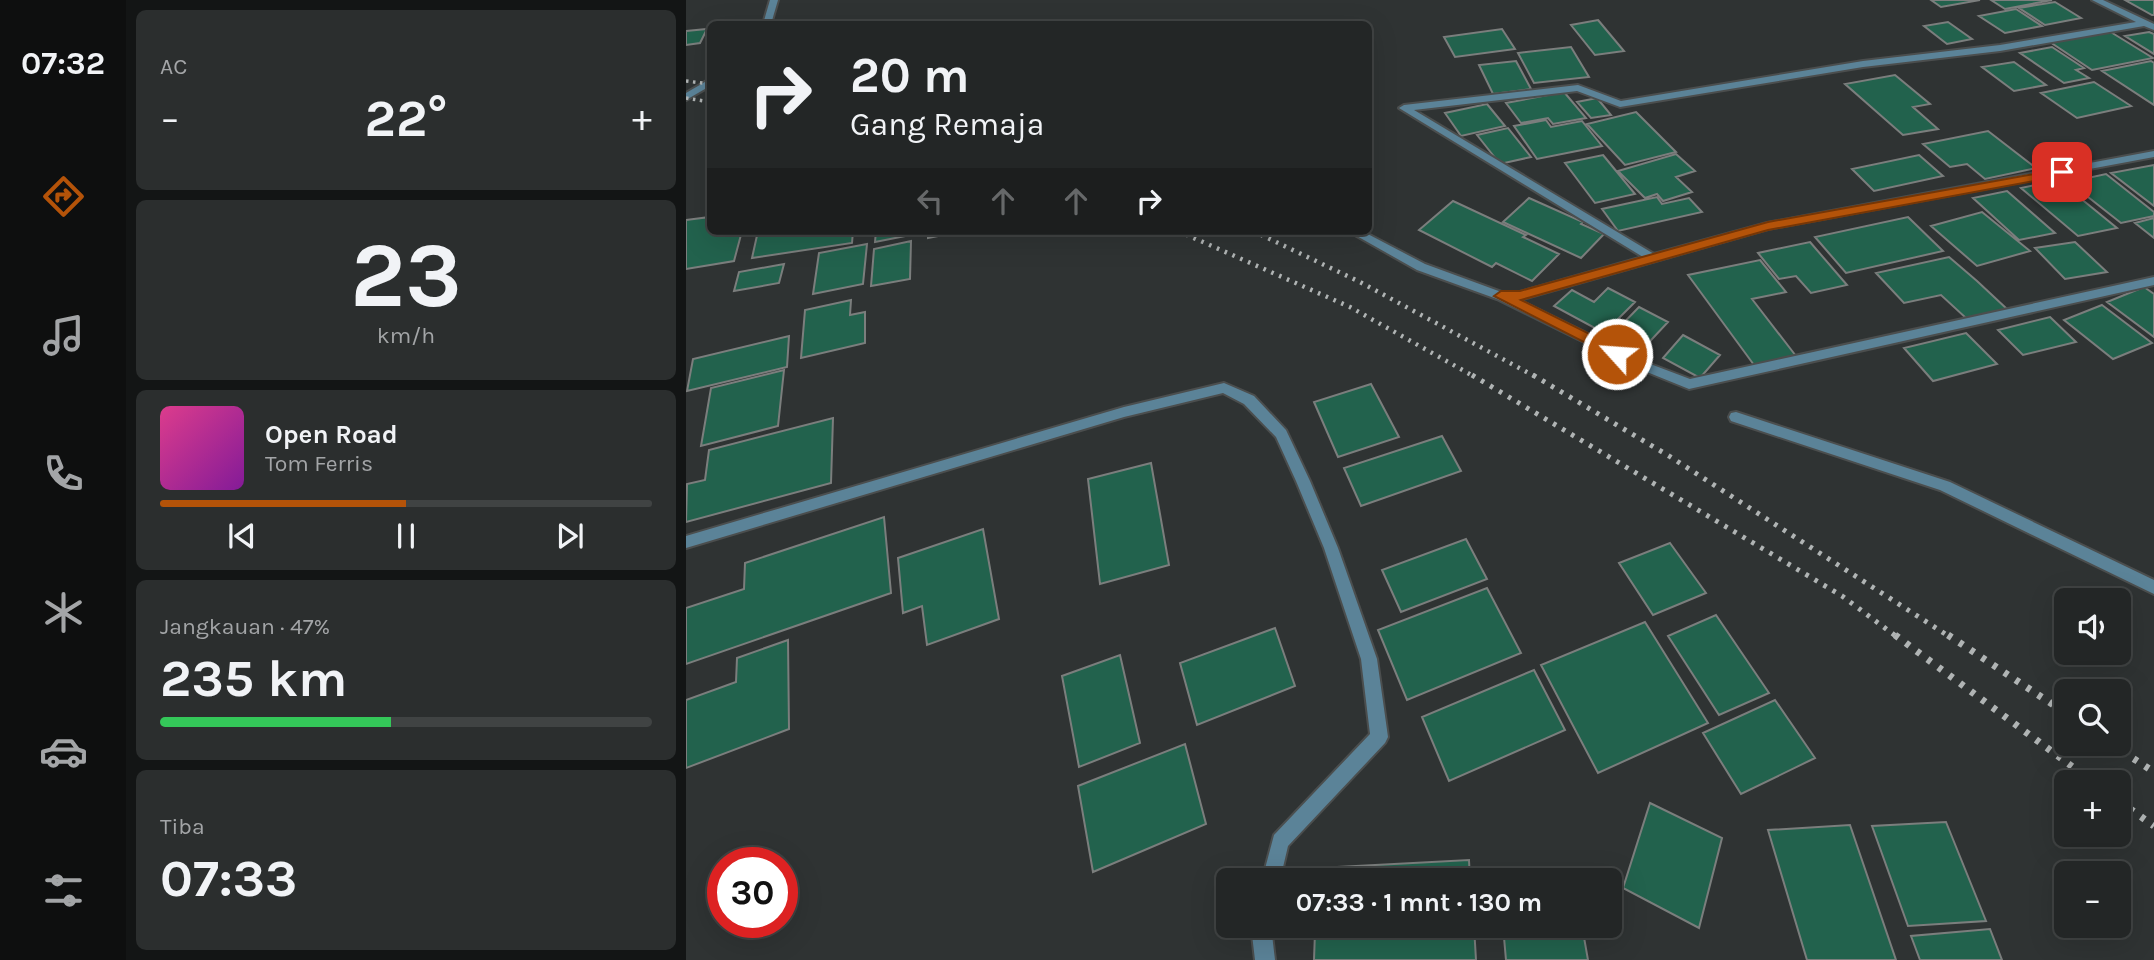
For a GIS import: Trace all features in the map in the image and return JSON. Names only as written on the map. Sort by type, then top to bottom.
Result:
[{"type":"street","points":[[768,21],[774,0]]},
{"type":"street","points":[[2096,0],[2149,25]]},
{"type":"street","points":[[1652,258],[1404,108],[1578,88],[1620,104],[1863,64],[2000,48],[2149,25]]},
{"type":"street","points":[[686,97],[707,84]]},
{"type":"street","points":[[1501,296],[1520,296],[1768,226],[2154,154]]},
{"type":"street","points":[[1361,235],[1421,267],[1501,296],[1641,365],[1689,384],[2154,281]]},
{"type":"street","points":[[686,542],[1124,412],[1224,388],[1249,400],[1281,434],[1331,548],[1369,659],[1378,737],[1280,841],[1274,868]]},
{"type":"street","points":[[1735,417],[1945,486],[2154,587]]},
{"type":"street","points":[[1262,938],[1265,960]]},
{"type":"building","points":[[1931,0],[1980,0],[1941,7]]},
{"type":"building","points":[[1991,0],[2052,0],[2005,9]]},
{"type":"building","points":[[2125,0],[2154,0],[2154,15],[2152,15]]},
{"type":"building","points":[[2055,2],[2081,18],[2045,25],[2019,8]]},
{"type":"building","points":[[2016,9],[2042,26],[2005,33],[1979,16]]},
{"type":"building","points":[[1598,20],[1624,51],[1595,55],[1571,25]]},
{"type":"building","points":[[1948,22],[1972,39],[1947,44],[1924,26]]},
{"type":"building","points":[[707,29],[700,43],[686,45],[686,31]]},
{"type":"building","points":[[1502,29],[1515,49],[1455,57],[1444,37]]},
{"type":"building","points":[[2109,31],[2153,58],[2092,70],[2050,42]]},
{"type":"building","points":[[2149,32],[2154,34],[2154,54],[2125,36]]},
{"type":"building","points":[[1571,47],[1589,77],[1534,83],[1518,53]]},
{"type":"building","points":[[2052,47],[2084,68],[2076,70],[2089,78],[2064,83],[2020,53]]},
{"type":"building","points":[[1516,61],[1531,89],[1493,94],[1479,65]]},
{"type":"building","points":[[2151,61],[2154,63],[2154,105],[2102,71]]},
{"type":"building","points":[[2014,62],[2046,85],[2014,91],[1982,67]]},
{"type":"building","points":[[1895,75],[1930,104],[1913,107],[1938,129],[1903,135],[1845,84]]},
{"type":"building","points":[[2094,82],[2131,106],[2077,118],[2041,93]]},
{"type":"building","points":[[1564,92],[1586,118],[1553,124],[1548,118],[1521,123],[1506,103]]},
{"type":"building","points":[[1597,98],[1611,115],[1591,118],[1577,102]]},
{"type":"building","points":[[1487,104],[1505,126],[1461,136],[1445,113]]},
{"type":"building","points":[[1636,112],[1676,152],[1625,165],[1587,124]]},
{"type":"building","points":[[1546,120],[1551,127],[1582,121],[1602,146],[1537,159],[1514,126]]},
{"type":"building","points":[[1508,128],[1531,157],[1500,164],[1477,135]]},
{"type":"building","points":[[1988,131],[2036,168],[1985,179],[1967,164],[1950,167],[1923,144]]},
{"type":"building","points":[[1676,154],[1695,171],[1676,177],[1692,192],[1663,201],[1657,194],[1645,198],[1618,171]]},
{"type":"building","points":[[1603,155],[1635,194],[1595,203],[1565,163]]},
{"type":"building","points":[[1919,155],[1943,176],[1874,191],[1852,169]]},
{"type":"building","points":[[2154,165],[2154,206],[2111,173]]},
{"type":"building","points":[[2106,174],[2154,212],[2154,216],[2121,223],[2069,182]]},
{"type":"building","points":[[2058,180],[2117,228],[2078,236],[2021,188]]},
{"type":"building","points":[[2007,191],[2055,233],[2019,240],[1973,198]]},
{"type":"building","points":[[1657,197],[1662,204],[1689,198],[1702,212],[1618,231],[1602,209]]},
{"type":"building","points":[[1529,198],[1604,234],[1581,258],[1503,222]]},
{"type":"building","points":[[1453,201],[1526,235],[1523,237],[1559,254],[1532,281],[1496,263],[1492,267],[1419,230]]},
{"type":"building","points":[[1982,212],[2030,251],[1977,266],[1931,226]]},
{"type":"building","points":[[707,217],[707,235],[741,235],[734,261],[686,269],[686,220]]},
{"type":"building","points":[[1908,217],[1943,251],[1846,273],[1815,237]]},
{"type":"building","points":[[2154,218],[2154,238],[2135,223]]},
{"type":"building","points":[[757,235],[853,235],[852,243],[752,258]]},
{"type":"building","points":[[876,235],[911,235],[875,242]]},
{"type":"building","points":[[911,241],[910,279],[871,286],[874,249]]},
{"type":"building","points":[[1810,242],[1847,285],[1811,293],[1796,276],[1779,279],[1758,253]]},
{"type":"building","points":[[2075,242],[2107,272],[2065,279],[2035,248]]},
{"type":"building","points":[[867,244],[863,284],[813,294],[819,253]]},
{"type":"building","points":[[1949,257],[2008,310],[1967,319],[1941,295],[1904,303],[1876,273]]},
{"type":"building","points":[[1760,260],[1786,292],[1752,299],[1796,356],[1754,365],[1688,275]]},
{"type":"building","points":[[784,264],[779,283],[734,291],[739,272]]},
{"type":"building","points":[[2144,287],[2154,294],[2154,337],[2107,302]]},
{"type":"building","points":[[1608,288],[1635,302],[1604,333],[1554,306],[1572,290],[1594,302]]},
{"type":"building","points":[[851,300],[850,315],[865,312],[865,343],[801,358],[805,310]]},
{"type":"building","points":[[2102,305],[2152,343],[2113,359],[2064,320]]},
{"type":"building","points":[[1639,307],[1668,322],[1639,353],[1609,338]]},
{"type":"building","points":[[2050,317],[2076,342],[2023,355],[1998,330]]},
{"type":"building","points":[[1966,333],[1997,364],[1933,381],[1904,348]]},
{"type":"building","points":[[1683,335],[1720,355],[1700,378],[1663,358]]},
{"type":"building","points":[[789,336],[787,367],[687,391],[693,359]]},
{"type":"building","points":[[784,370],[778,426],[701,446],[711,388]]},
{"type":"building","points":[[1371,384],[1399,437],[1338,457],[1314,402]]},
{"type":"building","points":[[833,418],[831,483],[686,522],[687,484],[705,480],[709,450]]},
{"type":"building","points":[[1442,436],[1461,471],[1361,506],[1344,468]]},
{"type":"building","points":[[1151,463],[1169,565],[1100,584],[1088,479]]},
{"type":"building","points":[[884,517],[891,593],[686,664],[686,608],[744,589],[745,563]]},
{"type":"building","points":[[983,529],[999,619],[927,645],[922,606],[903,613],[898,558]]},
{"type":"building","points":[[1466,539],[1487,579],[1401,612],[1382,570]]},
{"type":"building","points":[[1670,543],[1706,593],[1653,615],[1619,563]]},
{"type":"building","points":[[1487,588],[1521,653],[1407,700],[1378,630]]},
{"type":"building","points":[[1716,615],[1769,693],[1719,715],[1668,636]]},
{"type":"building","points":[[1645,622],[1708,723],[1598,773],[1541,665]]},
{"type":"building","points":[[1275,628],[1295,686],[1197,725],[1180,663]]},
{"type":"building","points":[[788,640],[789,729],[686,768],[686,700],[736,682],[737,658]]},
{"type":"building","points":[[1120,655],[1140,743],[1079,767],[1062,676]]},
{"type":"building","points":[[1534,670],[1565,730],[1449,781],[1422,717]]},
{"type":"building","points":[[1775,700],[1815,758],[1741,794],[1703,733]]},
{"type":"building","points":[[1185,744],[1206,824],[1093,872],[1078,786]]},
{"type":"building","points":[[1650,803],[1722,838],[1699,928],[1623,888]]},
{"type":"building","points":[[1946,822],[1986,921],[1908,926],[1872,826]]},
{"type":"building","points":[[1850,825],[1896,960],[1807,960],[1768,830]]},
{"type":"building","points":[[1469,860],[1469,868],[1338,868]]},
{"type":"building","points":[[1990,929],[2002,960],[1920,960],[1911,936]]},
{"type":"building","points":[[1315,938],[1475,938],[1476,960],[1314,960]]},
{"type":"building","points":[[1504,938],[1584,938],[1588,960],[1506,960]]},
{"type":"railway","points":[[686,81],[707,84]]},
{"type":"railway","points":[[686,98],[707,102]]},
{"type":"railway","points":[[1187,235],[1350,307],[1475,377]]},
{"type":"railway","points":[[1261,235],[1360,282],[1536,377]]},
{"type":"railway","points":[[1472,375],[1842,596],[1897,637]]},
{"type":"railway","points":[[1533,375],[1669,456],[1950,637]]},
{"type":"railway","points":[[1895,635],[2077,770]]},
{"type":"railway","points":[[1948,635],[2054,705]]},
{"type":"railway","points":[[2129,756],[2154,772]]},
{"type":"railway","points":[[2131,810],[2154,826]]},
{"type":"route","points":[[1617,354],[1501,296],[1520,296],[1768,226],[2062,172]]}]
